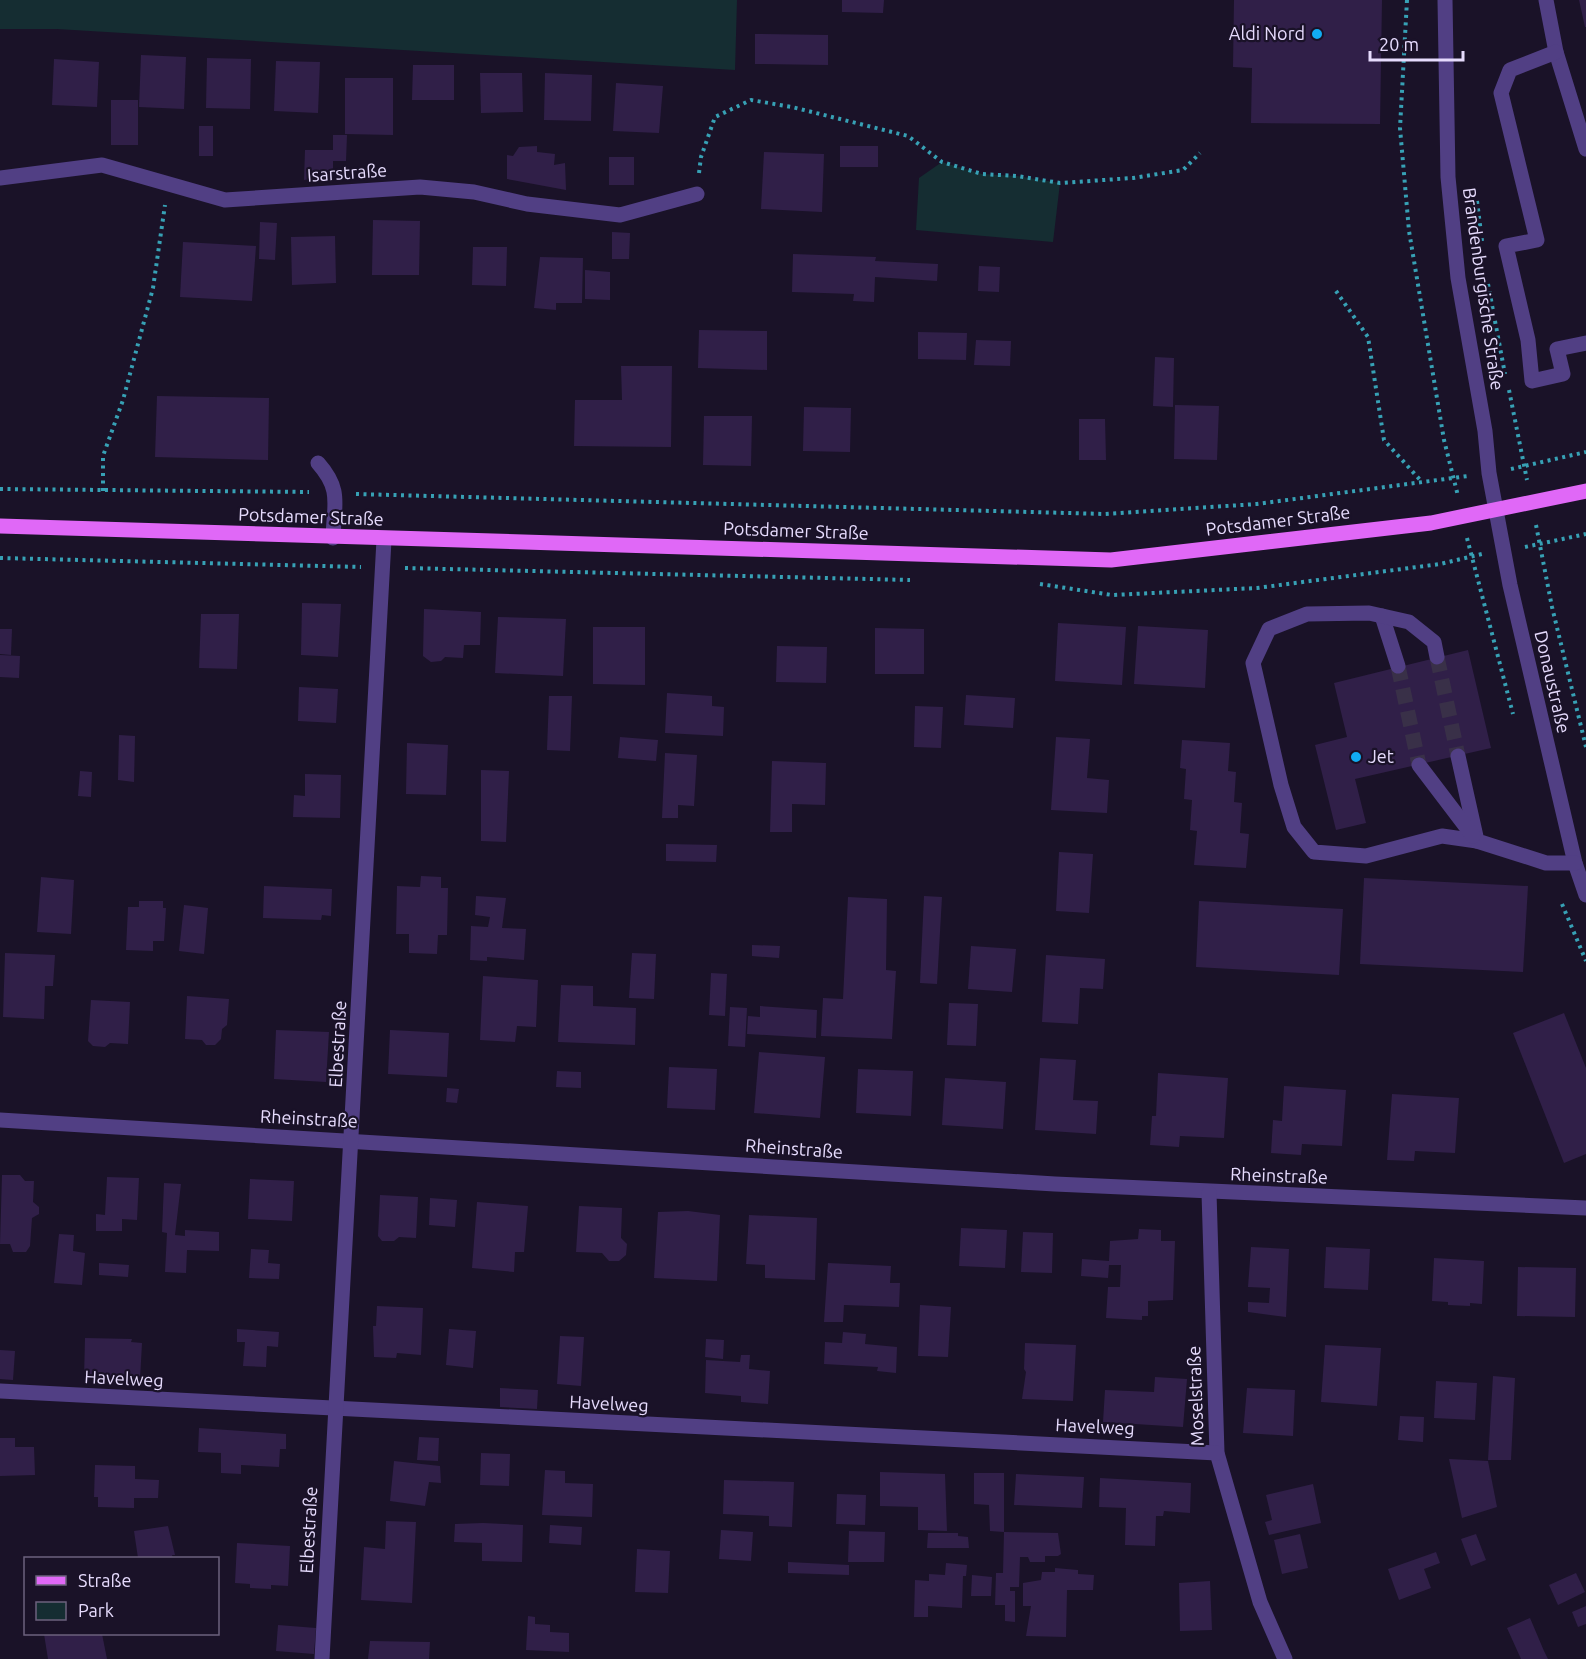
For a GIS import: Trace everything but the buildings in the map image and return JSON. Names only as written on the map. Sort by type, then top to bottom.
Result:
[{"type":"main road","name":"Potsdamer Straße","points":[[0,526],[384,540],[1111,560],[1431,523],[1586,491]]},
{"type":"street","name":"Brandenburgische Straße","points":[[1445,0],[1448,177],[1458,278],[1485,432],[1496,511]]},
{"type":"street","points":[[1546,0],[1556,52],[1586,148]]},
{"type":"street","points":[[1556,52],[1510,70],[1501,93],[1537,240],[1506,246],[1528,340],[1532,381],[1563,374],[1557,349],[1586,343]]},
{"type":"street","name":"Isarstraße","points":[[0,178],[102,165],[225,200],[420,187],[474,192],[527,204],[620,215],[697,194]]},
{"type":"street","points":[[318,463],[331,478],[335,492],[333,538]]},
{"type":"street","name":"Donaustraße","points":[[1496,511],[1510,585],[1575,863],[1586,895]]},
{"type":"street","name":"Elbestraße","points":[[322,1659],[384,540]]},
{"type":"street","points":[[1437,657],[1434,642],[1409,622],[1382,616],[1307,614],[1269,629],[1253,663],[1281,785],[1294,827],[1314,852],[1366,856],[1442,836],[1477,841],[1546,863],[1575,863]]},
{"type":"street","points":[[1382,616],[1398,666]]},
{"type":"street","points":[[1458,756],[1477,841]]},
{"type":"street","points":[[1419,765],[1477,841]]},
{"type":"street","name":"Rheinstraße","points":[[0,1120],[1209,1193],[1586,1208]]},
{"type":"street","name":"Moselstraße","points":[[1209,1193],[1217,1453],[1260,1602],[1285,1659]]},
{"type":"street","name":"Havelweg","points":[[0,1391],[334,1410],[1217,1453]]},
{"type":"path","points":[[1407,0],[1400,128],[1408,220],[1418,294],[1444,440]]},
{"type":"path","points":[[697,194],[701,157],[715,117],[751,100],[908,136],[942,162],[982,174],[1017,176],[1060,183],[1133,178],[1183,170],[1200,153]]},
{"type":"path","points":[[103,491],[103,456],[123,400],[153,288],[167,184]]},
{"type":"path","points":[[0,489],[335,492],[396,496],[1105,514],[1257,504],[1422,482],[1384,440],[1368,337],[1336,291]]},
{"type":"path","points":[[1564,458],[1586,452]]},
{"type":"path","points":[[1532,502],[1552,607],[1586,747]]},
{"type":"path","points":[[0,558],[383,567]]},
{"type":"green space","points":[[0,0],[737,0],[735,70],[57,29],[0,29]]},
{"type":"green space","points":[[942,162],[982,174],[1017,176],[1060,183],[1053,242],[916,230],[919,178]]},
{"type":"tunnel","points":[[1437,657],[1458,756]]},
{"type":"tunnel","points":[[1398,666],[1419,765]]},
{"type":"place","name":"Aldi Nord","points":[[1317,34]]},
{"type":"place","name":"Jet","points":[[1356,757]]}]
